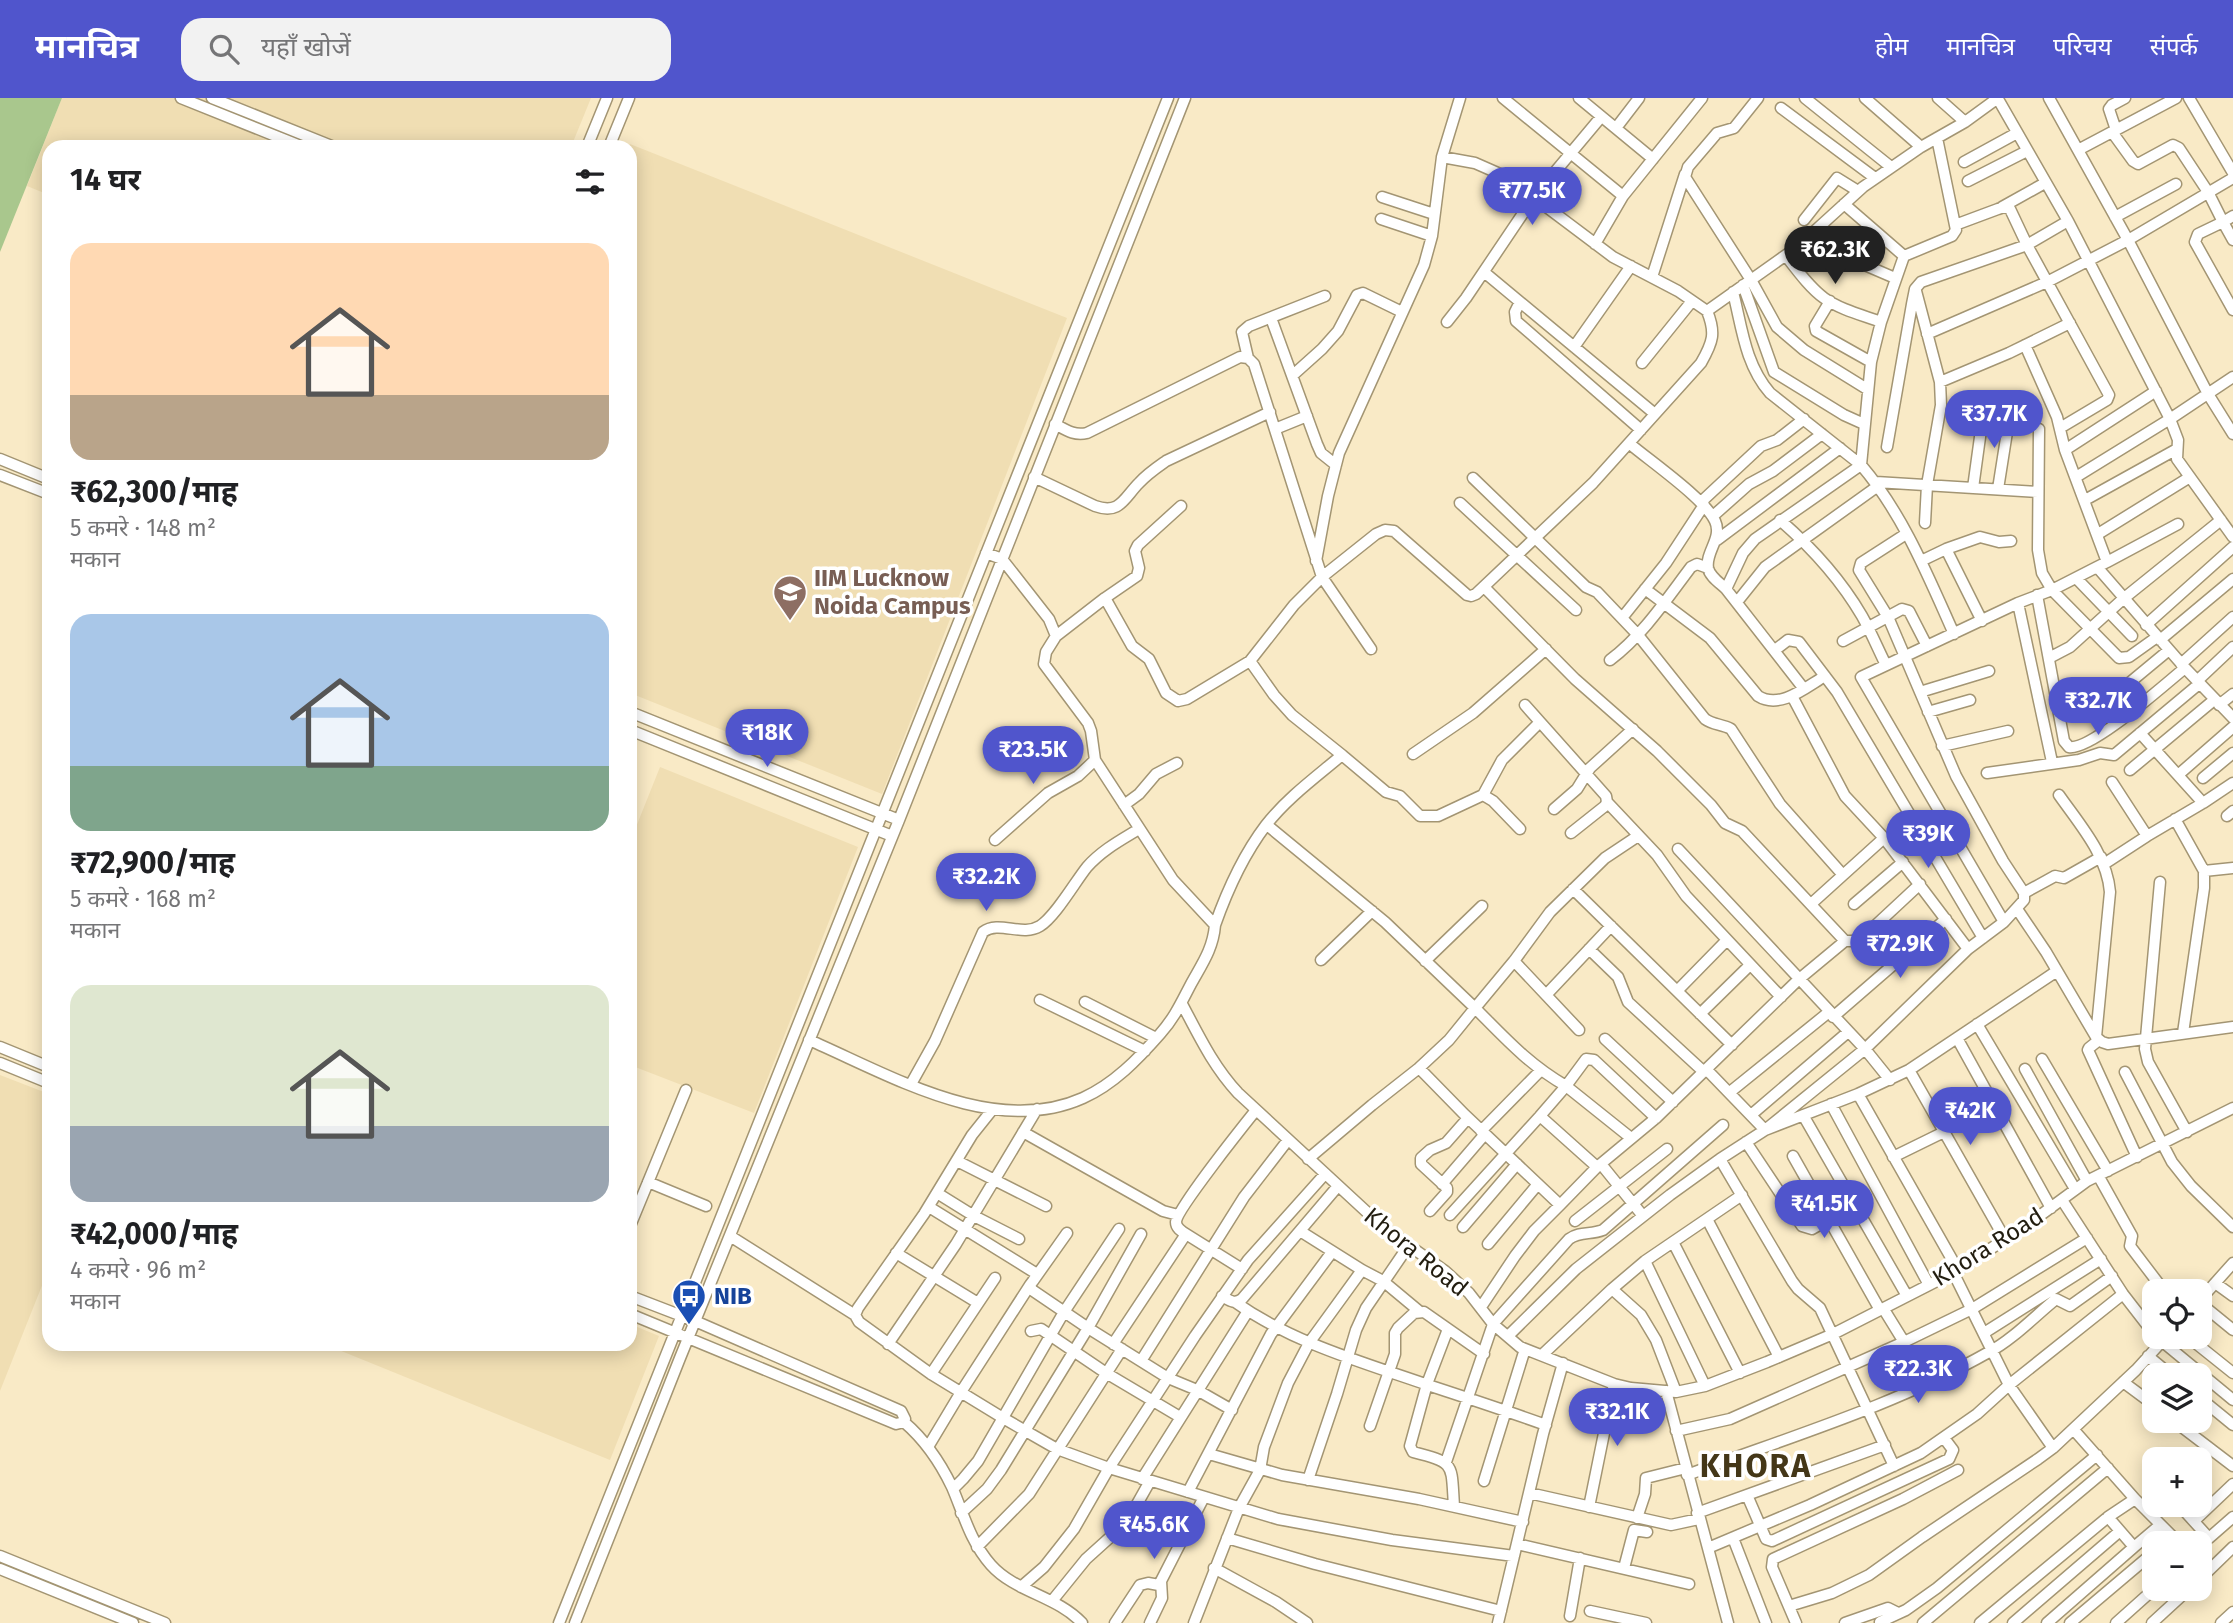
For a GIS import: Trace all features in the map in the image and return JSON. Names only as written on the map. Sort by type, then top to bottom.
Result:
[{"type":"street","points":[[181,98],[309,140]]},
{"type":"street","points":[[212,98],[293,140]]},
{"type":"street","points":[[590,140],[607,98]]},
{"type":"street","points":[[612,140],[629,98]]},
{"type":"street","points":[[559,1623],[1168,98]]},
{"type":"street","points":[[575,1623],[899,820],[1185,98]]},
{"type":"street","points":[[1316,561],[1336,465],[1356,414],[1424,265],[1432,236],[1443,157],[1460,98]]},
{"type":"street","points":[[1503,98],[1623,196]]},
{"type":"street","points":[[1579,98],[1653,159]]},
{"type":"street","points":[[1616,128],[1639,98]]},
{"type":"street","points":[[1595,244],[1623,196],[1702,98]]},
{"type":"street","points":[[1652,277],[1685,172],[1717,133],[1734,128],[1758,98]]},
{"type":"street","points":[[1805,98],[1891,167]]},
{"type":"street","points":[[1865,98],[1921,147]]},
{"type":"street","points":[[1938,98],[1965,122]]},
{"type":"street","points":[[1707,311],[1797,248],[1875,178],[1965,122],[1984,102],[1998,98],[2089,260],[2170,419],[2178,440],[2177,458],[2233,537]]},
{"type":"street","points":[[2049,98],[2128,240],[2208,394],[2233,435]]},
{"type":"street","points":[[2124,98],[2109,109],[2114,131],[2133,161],[2138,164],[2173,145],[2177,146],[2208,192],[2233,240]]},
{"type":"street","points":[[2078,150],[2176,98]]},
{"type":"street","points":[[1927,334],[2047,282],[2128,240],[2233,175],[2189,98]]},
{"type":"street","points":[[1781,108],[1875,178]]},
{"type":"street","points":[[1447,322],[1534,197],[1601,117]]},
{"type":"street","points":[[1964,162],[2017,132]]},
{"type":"street","points":[[1861,465],[1871,362],[1895,278],[1904,256],[1952,236],[1956,230],[1937,138]]},
{"type":"street","points":[[1968,181],[2027,151]]},
{"type":"street","points":[[1105,598],[1132,646],[1149,659],[1166,693],[1178,701],[1187,699],[1250,661],[1294,605],[1322,577],[1376,534],[1385,530],[1394,531],[1471,596],[1484,587],[1593,483],[1700,362],[1709,349],[1713,335],[1707,311],[1613,257],[1500,174],[1475,163],[1443,157]]},
{"type":"street","points":[[1685,172],[1685,177],[1747,283],[1777,327],[1790,340],[1867,389]]},
{"type":"street","points":[[1804,220],[1837,178],[1858,191]]},
{"type":"street","points":[[1955,225],[2001,208],[2045,183]]},
{"type":"street","points":[[2115,217],[2176,184]]},
{"type":"street","points":[[1382,197],[1434,214]]},
{"type":"street","points":[[1844,204],[1904,256]]},
{"type":"street","points":[[2001,208],[2010,209],[2109,395],[2109,398],[2060,428]]},
{"type":"street","points":[[2233,216],[2198,234],[2195,242],[2233,310]]},
{"type":"street","points":[[1381,219],[1432,236]]},
{"type":"street","points":[[1887,447],[1915,289],[1926,279],[2027,245],[2068,221]]},
{"type":"street","points":[[1786,256],[1809,284],[1830,301],[1881,322]]},
{"type":"street","points":[[1846,257],[1895,278]]},
{"type":"street","points":[[1574,347],[1631,266]]},
{"type":"street","points":[[1483,272],[1655,414]]},
{"type":"street","points":[[1747,283],[1774,372],[1864,424]]},
{"type":"street","points":[[1915,289],[1941,382],[1941,405],[1927,485],[1925,523]]},
{"type":"street","points":[[1733,292],[1751,365],[1759,380],[1770,393],[1861,465],[1877,484],[1921,561],[1954,634]]},
{"type":"street","points":[[1293,375],[1338,331],[1357,295],[1363,293],[1402,312]]},
{"type":"street","points":[[1325,296],[1249,326],[1242,332],[1248,358],[1254,364],[1322,577],[1371,649]]},
{"type":"street","points":[[1642,363],[1692,301]]},
{"type":"street","points":[[1830,301],[1815,326],[1816,331],[1871,362]]},
{"type":"street","points":[[1520,302],[1515,312],[1517,321],[1641,430]]},
{"type":"street","points":[[1271,318],[1321,453],[1336,465]]},
{"type":"street","points":[[1941,382],[2070,323]]},
{"type":"street","points":[[2025,345],[2060,428],[2065,450],[2107,562]]},
{"type":"street","points":[[1055,424],[1071,433],[1087,433],[1240,357],[1248,358]]},
{"type":"street","points":[[2076,477],[2231,382]]},
{"type":"street","points":[[2065,450],[2155,391]]},
{"type":"street","points":[[1973,488],[1984,408]]},
{"type":"street","points":[[1034,477],[1095,506],[1105,510],[1114,509],[1123,503],[1152,470],[1166,461],[1270,412]]},
{"type":"street","points":[[1998,489],[2010,413]]},
{"type":"street","points":[[1275,429],[1307,416]]},
{"type":"street","points":[[1622,618],[1672,554],[1702,504],[1760,446],[1777,440],[1804,419]]},
{"type":"street","points":[[2039,429],[2038,550],[2042,573],[2052,590],[2119,658],[2124,659],[2158,639],[2233,579]]},
{"type":"street","points":[[1713,516],[1749,484],[1773,471],[1822,434]]},
{"type":"street","points":[[1630,444],[1713,516],[1718,527],[1717,540],[1708,569]]},
{"type":"street","points":[[1717,540],[1840,448]]},
{"type":"street","points":[[2085,500],[2177,449]]},
{"type":"street","points":[[0,459],[42,476]]},
{"type":"street","points":[[1726,589],[1743,553],[1755,539],[1861,465]]},
{"type":"street","points":[[0,475],[42,492]]},
{"type":"street","points":[[2098,534],[2190,477]]},
{"type":"street","points":[[1472,478],[1586,587],[1597,592],[1638,635],[1705,719],[1731,729],[1780,804],[1843,876]]},
{"type":"street","points":[[1737,602],[1765,567],[1877,484],[2038,492]]},
{"type":"street","points":[[1460,503],[1576,610]]},
{"type":"street","points":[[1181,506],[1138,545],[1135,551],[1139,568],[1137,576],[1056,636],[1046,652],[1044,664],[1088,723],[1095,760],[1139,829],[1173,880],[1214,925]]},
{"type":"street","points":[[1780,520],[1803,540],[1843,588],[1868,627],[1886,666]]},
{"type":"street","points":[[2049,657],[2070,647],[2123,599],[2221,520]]},
{"type":"street","points":[[2004,922],[1861,677],[2018,603],[2077,579],[2178,524]]},
{"type":"street","points":[[1508,1336],[1576,1269],[1720,1159],[1765,1130],[1865,1049],[1968,949],[2004,922],[2024,900],[2024,892],[1974,810],[1942,746],[1888,617],[1859,570],[1859,566],[1906,534]]},
{"type":"street","points":[[1921,561],[1980,537],[1999,542],[2011,541]]},
{"type":"street","points":[[2146,625],[2233,547]]},
{"type":"street","points":[[1946,549],[1982,621]]},
{"type":"street","points":[[986,553],[1002,559],[1049,620],[1056,636]]},
{"type":"street","points":[[1610,660],[1638,635],[1691,567],[1697,564],[1708,569],[1726,589],[1804,689]]},
{"type":"street","points":[[2097,567],[2158,639],[2233,718]]},
{"type":"street","points":[[2077,579],[2132,636]]},
{"type":"street","points":[[1484,587],[1602,703],[1711,804],[1725,823],[1742,831],[1845,941]]},
{"type":"street","points":[[1645,589],[1710,638],[1758,696],[1766,701],[1774,702],[1792,696],[1825,676]]},
{"type":"street","points":[[2037,595],[2064,741],[2069,747],[2075,748],[2111,727],[2183,666],[2233,617]]},
{"type":"street","points":[[2018,603],[2052,762]]},
{"type":"street","points":[[1843,641],[1902,609],[1909,611],[1927,646]]},
{"type":"street","points":[[1775,650],[1788,640],[1799,642],[1837,692],[1983,938]]},
{"type":"street","points":[[1987,773],[2079,760],[2100,752],[2114,755],[2233,648]]},
{"type":"street","points":[[1413,754],[1473,713],[1546,649]]},
{"type":"street","points":[[2093,713],[2169,650]]},
{"type":"street","points":[[1250,661],[1292,715],[1386,792],[1400,796],[1420,816],[1438,816],[1483,795],[1502,760],[1540,722]]},
{"type":"street","points":[[1920,692],[1989,671]]},
{"type":"street","points":[[2130,770],[2217,703],[2233,694]]},
{"type":"street","points":[[1792,696],[1845,796],[1884,838],[1968,949]]},
{"type":"street","points":[[1928,712],[1970,700]]},
{"type":"street","points":[[1525,705],[1606,796],[1607,802],[1657,855],[1686,896],[1780,997]]},
{"type":"street","points":[[637,715],[899,820]]},
{"type":"street","points":[[2178,775],[2233,727]]},
{"type":"street","points":[[1555,809],[1577,789],[1585,774],[1633,729]]},
{"type":"street","points":[[1942,746],[2008,731]]},
{"type":"street","points":[[637,733],[892,836]]},
{"type":"street","points":[[2140,733],[2203,803]]},
{"type":"street","points":[[2203,778],[2233,753]]},
{"type":"street","points":[[809,1040],[946,1098],[992,1110],[1037,1109],[1082,1098],[1128,1069],[1174,1018],[1210,950],[1214,925],[1233,881],[1266,825],[1289,800],[1342,755]]},
{"type":"street","points":[[995,840],[1048,793],[1078,775],[1095,760]]},
{"type":"street","points":[[1124,805],[1139,794],[1156,774],[1177,763]]},
{"type":"street","points":[[2112,782],[2147,836]]},
{"type":"street","points":[[2024,892],[2055,876],[2064,878],[2103,861],[2233,783]]},
{"type":"street","points":[[1483,795],[1493,801],[1520,829]]},
{"type":"street","points":[[2059,795],[2103,861],[2109,876],[2098,1038],[2088,1051],[2137,1157]]},
{"type":"street","points":[[1571,833],[1607,802]]},
{"type":"street","points":[[2175,819],[2204,871],[2204,888],[2183,1033]]},
{"type":"street","points":[[1266,825],[1372,911],[1525,1059],[1566,1086],[1631,1138]]},
{"type":"street","points":[[911,1084],[935,1041],[983,932],[996,927],[1019,931],[1041,926],[1097,856],[1139,829]]},
{"type":"street","points":[[1308,1159],[1449,1040],[1550,912],[1605,858],[1638,836]]},
{"type":"street","points":[[1811,904],[1884,838]]},
{"type":"street","points":[[1678,849],[1865,1049],[1890,1080]]},
{"type":"street","points":[[1854,904],[1902,862]]},
{"type":"street","points":[[2204,871],[2233,868]]},
{"type":"street","points":[[2160,882],[2144,1038],[2148,1062],[2187,1132]]},
{"type":"street","points":[[1481,1307],[1535,1231],[1599,1165],[1656,1118],[1798,980],[1845,941],[1862,938],[1920,884]]},
{"type":"street","points":[[1573,889],[1732,1045]]},
{"type":"street","points":[[1426,961],[1482,906]]},
{"type":"street","points":[[2017,909],[2098,1038],[2108,1044],[2233,1024]]},
{"type":"street","points":[[1321,960],[1372,911]]},
{"type":"street","points":[[1730,1092],[1831,1015],[1946,919]]},
{"type":"street","points":[[1546,995],[1611,926]]},
{"type":"street","points":[[1677,991],[1726,941]]},
{"type":"street","points":[[1589,949],[1618,977],[1628,1002],[1730,1092],[1765,1130]]},
{"type":"street","points":[[1514,961],[1578,1030]]},
{"type":"street","points":[[1700,1014],[1749,965]]},
{"type":"street","points":[[1765,1130],[1858,1094],[1909,1070],[2057,971]]},
{"type":"street","points":[[1040,1000],[1145,1051]]},
{"type":"street","points":[[1084,1002],[1156,1038]]},
{"type":"street","name":"Khora Road","points":[[1182,1004],[1216,1066],[1256,1110],[1383,1227],[1445,1271],[1469,1293],[1493,1324],[1508,1336],[1525,1349],[1614,1384],[1671,1392],[1704,1386],[1833,1334],[1955,1271],[2087,1181],[2233,1108]]},
{"type":"street","points":[[1977,1024],[2075,1189]]},
{"type":"street","points":[[1751,1115],[1848,1032]]},
{"type":"street","points":[[1957,1038],[2051,1208]]},
{"type":"street","points":[[1605,1039],[1673,1102]]},
{"type":"street","points":[[0,1047],[42,1064]]},
{"type":"street","points":[[1450,1215],[1540,1116],[1586,1059],[1594,1060],[1656,1118]]},
{"type":"street","points":[[2042,1059],[2103,1174],[2132,1236],[2130,1246],[2155,1279]]},
{"type":"street","points":[[0,1063],[42,1080]]},
{"type":"street","points":[[1419,1068],[1560,1205]]},
{"type":"street","points":[[2025,1069],[2087,1181]]},
{"type":"street","points":[[1909,1070],[2005,1239]]},
{"type":"street","points":[[1442,1184],[1483,1132],[1540,1071]]},
{"type":"street","points":[[2125,1072],[2162,1144],[2191,1186],[2233,1227]]},
{"type":"street","points":[[637,1209],[686,1090]]},
{"type":"street","points":[[1858,1094],[1955,1271],[2009,1385],[2053,1448]]},
{"type":"street","points":[[1831,1104],[1929,1285]]},
{"type":"street","points":[[888,1344],[974,1216],[1037,1109]]},
{"type":"street","points":[[855,1315],[929,1207],[972,1135],[992,1110]]},
{"type":"street","points":[[1242,1269],[1178,1229],[1176,1223],[1178,1215],[1256,1110]]},
{"type":"street","points":[[1803,1115],[1907,1296]]},
{"type":"street","points":[[1540,1116],[1599,1165],[1643,1216]]},
{"type":"street","points":[[1430,1211],[1446,1196],[1447,1188],[1421,1164],[1421,1158],[1430,1150],[1446,1143],[1468,1118]]},
{"type":"street","points":[[1446,1462],[1493,1324],[1569,1240],[1582,1232],[1596,1233],[1603,1230],[1723,1125]]},
{"type":"street","points":[[1023,1132],[1163,1211],[1178,1215]]},
{"type":"street","points":[[1892,1157],[1944,1132]]},
{"type":"street","points":[[1141,1361],[1244,1197],[1289,1140]]},
{"type":"street","points":[[1746,1142],[1802,1226],[1812,1229],[1854,1205]]},
{"type":"street","points":[[1575,1221],[1667,1149]]},
{"type":"street","points":[[1793,1156],[1882,1309],[1905,1342]]},
{"type":"street","points":[[1720,1159],[1792,1281],[1820,1308],[1894,1466]]},
{"type":"street","points":[[957,1161],[1046,1206]]},
{"type":"street","points":[[1463,1227],[1517,1164]]},
{"type":"street","points":[[1021,1587],[1044,1567],[1058,1550],[1222,1296],[1274,1230],[1325,1174]]},
{"type":"street","points":[[648,1182],[706,1206]]},
{"type":"street","points":[[1488,1244],[1538,1184]]},
{"type":"street","points":[[1235,1302],[1242,1299],[1338,1186]]},
{"type":"street","points":[[937,1193],[1019,1240]]},
{"type":"street","points":[[1542,1355],[1645,1261],[1742,1195]]},
{"type":"street","points":[[2062,1200],[2123,1294],[2142,1317]]},
{"type":"street","points":[[929,1207],[1037,1274]]},
{"type":"street","points":[[1707,1219],[1779,1357]]},
{"type":"street","points":[[953,1489],[978,1461],[1064,1312],[1119,1229]]},
{"type":"street","points":[[1300,1231],[1383,1281],[1419,1311],[1484,1354]]},
{"type":"street","points":[[928,1447],[1037,1274],[1068,1233]]},
{"type":"street","points":[[961,1513],[987,1489],[1088,1328],[1141,1234]]},
{"type":"street","points":[[977,1547],[1030,1494],[1106,1373],[1117,1347],[1186,1234]]},
{"type":"street","points":[[730,1236],[855,1315],[859,1322],[931,1374],[1057,1449],[1239,1508],[1324,1529],[1514,1556]]},
{"type":"street","points":[[1676,1431],[1730,1419],[1905,1342],[1972,1309],[2087,1238]]},
{"type":"street","points":[[1673,1242],[1740,1373]]},
{"type":"street","points":[[1308,1480],[1356,1330],[1366,1308],[1409,1245]]},
{"type":"street","points":[[1188,1492],[1275,1327],[1332,1252]]},
{"type":"street","points":[[896,1253],[978,1303]]},
{"type":"street","points":[[1984,1333],[2101,1259]]},
{"type":"street","points":[[1645,1261],[1704,1386]]},
{"type":"street","points":[[2212,1287],[2233,1263]]},
{"type":"street","points":[[1194,1623],[1239,1508],[1259,1470],[1264,1447],[1288,1383],[1309,1343],[1362,1270]]},
{"type":"street","points":[[1637,1518],[1645,1494],[1646,1478],[1687,1471],[1868,1410],[1905,1394],[1992,1351],[2056,1299],[2070,1306],[2112,1276]]},
{"type":"street","points":[[931,1374],[995,1278]]},
{"type":"street","points":[[2219,1279],[2233,1283]]},
{"type":"street","points":[[2219,1279],[2233,1296]]},
{"type":"street","points":[[1030,1285],[1032,1290],[1117,1347],[1168,1378],[1197,1390],[1232,1410]]},
{"type":"street","points":[[1612,1289],[1642,1315],[1656,1340],[1671,1392],[1676,1431],[1728,1623]]},
{"type":"street","points":[[1707,1548],[1894,1466],[1944,1438],[2123,1294]]},
{"type":"street","points":[[1222,1296],[1309,1343],[1546,1425]]},
{"type":"street","points":[[637,1299],[695,1321],[901,1411],[905,1415],[904,1422]]},
{"type":"street","points":[[1052,1601],[1086,1559],[1127,1521],[1180,1417],[1248,1311]]},
{"type":"street","points":[[1370,1426],[1396,1348],[1395,1333],[1419,1311]]},
{"type":"street","points":[[2212,1312],[2233,1330]]},
{"type":"street","points":[[637,1317],[896,1424],[904,1422]]},
{"type":"street","points":[[1031,1331],[1041,1329],[1106,1373],[1180,1417]]},
{"type":"street","points":[[1448,1329],[1427,1384],[1410,1449],[1446,1462],[1452,1472],[1454,1506]]},
{"type":"street","points":[[1484,1481],[1525,1349]]},
{"type":"street","points":[[1789,1606],[1832,1593],[1869,1575],[2053,1448],[2152,1349]]},
{"type":"street","points":[[2172,1349],[2233,1400]]},
{"type":"street","points":[[2203,1349],[2233,1373]]},
{"type":"street","points":[[2148,1356],[2156,1363]]},
{"type":"street","points":[[1498,1623],[1563,1363]]},
{"type":"street","points":[[2123,1381],[2142,1396]]},
{"type":"street","points":[[1589,1507],[1614,1384]]},
{"type":"street","points":[[2212,1408],[2233,1425]]},
{"type":"street","points":[[904,1422],[919,1435],[938,1460],[977,1547],[993,1568],[1021,1587],[1052,1601],[1082,1623]]},
{"type":"street","points":[[2073,1429],[2164,1531]]},
{"type":"street","points":[[2190,1433],[2233,1466]]},
{"type":"street","points":[[1766,1539],[1772,1541],[1949,1458],[1952,1450],[1944,1438]]},
{"type":"street","points":[[1529,1493],[1671,1525],[1885,1445]]},
{"type":"street","points":[[1209,1454],[1259,1470],[1454,1506],[1522,1522]]},
{"type":"street","points":[[1845,1623],[1879,1619],[1888,1608],[1898,1613],[1937,1588],[2097,1455]]},
{"type":"street","points":[[1923,1623],[2108,1468]]},
{"type":"street","points":[[1773,1559],[1903,1499],[1958,1470]]},
{"type":"street","points":[[2194,1521],[2233,1484]]},
{"type":"street","points":[[1747,1495],[1773,1559],[1772,1567],[1796,1623]]},
{"type":"street","points":[[1115,1623],[1140,1585],[1159,1585],[1204,1497]]},
{"type":"street","points":[[1984,1621],[2108,1517],[2135,1499]]},
{"type":"street","points":[[2108,1517],[2134,1547]]},
{"type":"street","points":[[2190,1517],[2209,1538],[2233,1517]]},
{"type":"street","points":[[2047,1623],[2160,1525]]},
{"type":"street","points":[[1624,1568],[1634,1530],[1647,1532]]},
{"type":"street","points":[[2013,1623],[2120,1531]]},
{"type":"street","points":[[1227,1538],[1326,1567],[1501,1611]]},
{"type":"street","points":[[1733,1538],[1766,1623]]},
{"type":"street","points":[[1517,1544],[1689,1584]]},
{"type":"street","points":[[2212,1567],[2233,1547]]},
{"type":"street","points":[[0,1556],[165,1623]]},
{"type":"street","points":[[1570,1616],[1580,1558]]},
{"type":"street","points":[[2070,1623],[2142,1562]]},
{"type":"street","points":[[1214,1568],[1276,1601],[1307,1623]]},
{"type":"street","points":[[0,1569],[133,1623]]},
{"type":"street","points":[[1150,1623],[1162,1598],[1161,1581]]},
{"type":"street","points":[[2116,1623],[2142,1600]]},
{"type":"street","points":[[2152,1623],[2173,1601]]},
{"type":"street","points":[[1590,1611],[1646,1623]]},
{"type":"street","points":[[2221,1623],[2233,1612]]},
{"type":"shaded area","points":[[62,98],[591,98],[574,140],[45,140]]},
{"type":"shaded area","points":[[637,147],[1067,318],[882,794],[637,696]]},
{"type":"shaded area","points":[[42,148],[42,192],[27,186]]},
{"type":"shaded area","points":[[660,767],[858,847],[754,1113],[637,1068],[637,824]]},
{"type":"shaded area","points":[[0,1075],[42,1091],[42,1286],[0,1391]]},
{"type":"shaded area","points":[[637,1327],[659,1336],[610,1460],[341,1351],[637,1351]]},
{"type":"green space","points":[[0,98],[62,98],[45,140],[42,140],[42,148],[0,252]]},
{"type":"place","name":"IIM Lucknow Noida Campus","points":[[790,622]]},
{"type":"place","name":"NIB","points":[[689,1326]]},
{"type":"district","name":"KHORA","points":[[1756,1466]]}]
